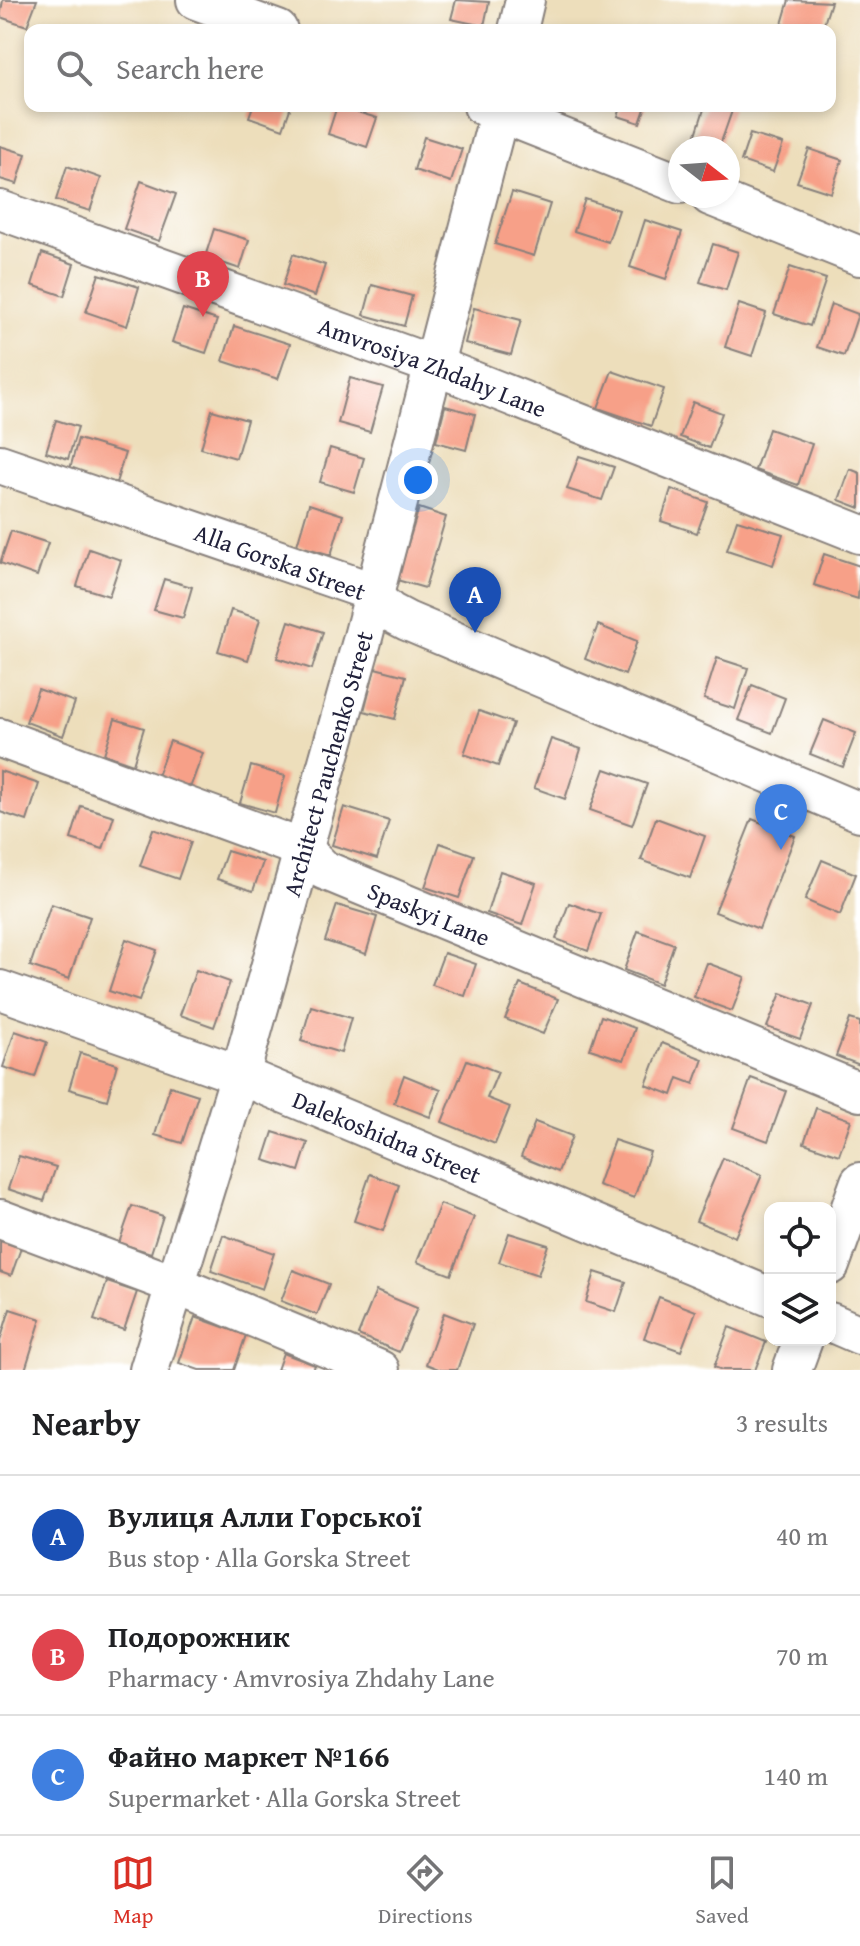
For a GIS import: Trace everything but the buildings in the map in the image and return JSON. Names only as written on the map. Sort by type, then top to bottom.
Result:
[{"type":"street","points":[[196,0],[262,24]]},
{"type":"street","points":[[519,24],[525,0]]},
{"type":"street","name":"Architect Pauchenko Street","points":[[149,1370],[240,1075],[374,596],[494,112]]},
{"type":"street","points":[[505,112],[668,179]]},
{"type":"street","points":[[740,208],[860,256]]},
{"type":"street","name":"Amvrosiya Zhdahy Lane","points":[[0,210],[433,365],[860,534]]},
{"type":"street","name":"Alla Gorska Street","points":[[0,464],[364,589],[390,612],[407,621],[860,812]]},
{"type":"street","name":"Spaskyi Lane","points":[[0,738],[303,849],[324,870],[860,1092]]},
{"type":"street","name":"Dalekoshidna Street","points":[[0,990],[240,1075],[764,1294]]},
{"type":"street","points":[[836,1248],[860,1182]]},
{"type":"street","points":[[0,1219],[176,1285],[380,1370]]},
{"type":"street","points":[[836,1325],[860,1335]]},
{"type":"street","points":[[792,1370],[801,1346]]},
{"type":"place","name":"Подорожник","points":[[203,317]]},
{"type":"place","name":"Вулиця Алли Горської","points":[[475,633]]},
{"type":"place","name":"Файно маркет №166","points":[[781,850]]}]
